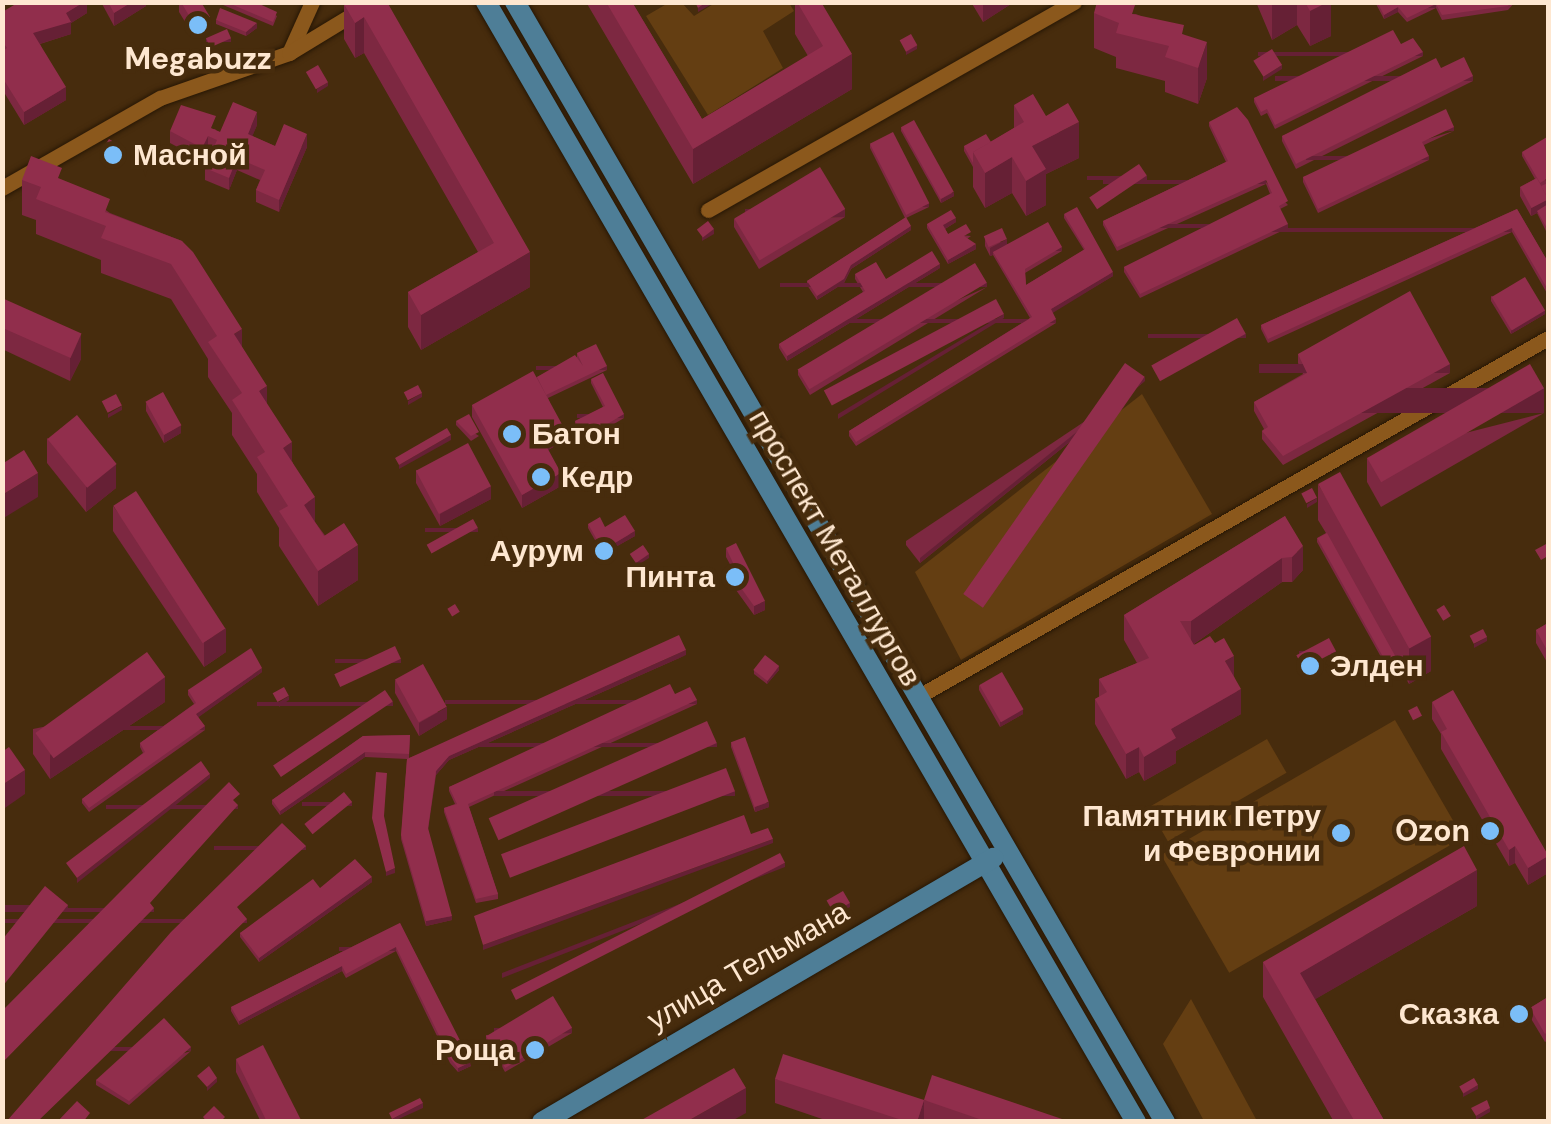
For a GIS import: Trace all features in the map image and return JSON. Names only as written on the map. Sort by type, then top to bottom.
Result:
[{"type":"main road","name":"проспект Металлургов","points":[[486,2],[1136,1122]]},
{"type":"main road","name":"проспект Металлургов","points":[[515,2],[1165,1122]]},
{"type":"main road","name":"улица Тельмана","points":[[542,1122],[1007,849]]},
{"type":"street","points":[[289,52],[312,2]]},
{"type":"street","points":[[2,188],[160,98],[289,52],[373,2]]},
{"type":"street","points":[[708,210],[1074,2]]},
{"type":"street","points":[[919,696],[1548,338]]},
{"type":"shaded area","points":[[670,2],[682,3],[694,16],[715,3],[789,3],[794,11],[763,31],[783,68],[708,115],[646,16]]},
{"type":"shaded area","points":[[1142,394],[1212,514],[961,660],[915,572]]},
{"type":"shaded area","points":[[1395,720],[1463,838],[1229,973],[1161,855]]},
{"type":"shaded area","points":[[1267,739],[1286,773],[1168,841],[1148,808]]},
{"type":"shaded area","points":[[1191,999],[1257,1121],[1204,1121],[1163,1044]]},
{"type":"building","points":[[19,2],[84,2],[66,13],[71,22],[33,33],[66,87],[24,112],[2,77],[2,51],[7,48],[2,41],[2,9]]},
{"type":"building","points":[[108,2],[132,2],[114,13]]},
{"type":"building","points":[[181,2],[201,2],[210,17],[195,26]]},
{"type":"building","points":[[226,2],[255,2],[277,12],[273,22]]},
{"type":"building","points":[[346,2],[387,2],[530,252],[421,315],[408,292],[494,243],[364,17],[355,23]]},
{"type":"building","points":[[606,2],[632,2],[702,119],[823,46],[797,2],[821,2],[852,54],[693,149]]},
{"type":"building","points":[[1097,2],[1136,2],[1132,14],[1184,25],[1182,34],[1207,42],[1198,68],[1165,57],[1169,46],[1116,33],[1119,23],[1094,13]]},
{"type":"building","points":[[1305,2],[1328,2],[1310,11]]},
{"type":"building","points":[[1377,2],[1511,2],[1508,6],[1442,15],[1436,4],[1407,18],[1398,7],[1384,15]]},
{"type":"building","points":[[220,8],[257,23],[246,32],[216,20]]},
{"type":"building","points":[[227,29],[231,38],[210,47],[206,38]]},
{"type":"building","points":[[1393,30],[1401,44],[1413,38],[1423,52],[1275,125],[1267,109],[1261,112],[1254,98]]},
{"type":"building","points":[[911,34],[917,45],[906,52],[900,40]]},
{"type":"building","points":[[1272,49],[1282,65],[1263,77],[1253,61]]},
{"type":"building","points":[[1464,57],[1473,76],[1296,164],[1282,136],[1436,58],[1441,68]]},
{"type":"building","points":[[318,65],[328,82],[316,89],[306,72]]},
{"type":"building","points":[[1033,94],[1046,116],[1068,103],[1079,122],[1032,146],[1046,169],[1026,181],[1012,157],[985,173],[973,152],[1024,122],[1014,105]]},
{"type":"building","points":[[233,102],[257,112],[248,134],[275,146],[284,124],[307,134],[279,200],[256,190],[265,170],[237,158],[229,178],[205,168],[217,140],[208,136],[202,148],[170,131],[181,105],[216,116],[211,128],[220,132]]},
{"type":"building","points":[[1237,107],[1248,120],[1288,201],[1279,206],[1288,224],[1140,294],[1124,267],[1272,193],[1266,180],[1117,247],[1103,221],[1228,161],[1209,122]]},
{"type":"building","points":[[1446,109],[1454,127],[1422,142],[1429,156],[1318,209],[1303,177]]},
{"type":"building","points":[[914,120],[954,192],[941,199],[901,127]]},
{"type":"building","points":[[893,132],[929,203],[906,215],[870,144]]},
{"type":"building","points":[[986,134],[991,142],[973,152],[973,163],[964,146]]},
{"type":"building","points":[[1547,137],[1548,178],[1540,183],[1522,152]]},
{"type":"building","name":"Масной","points":[[109,139],[125,149],[117,163],[101,153]]},
{"type":"building","points":[[31,156],[62,168],[58,178],[110,199],[105,212],[182,241],[193,252],[242,329],[234,334],[267,386],[259,391],[292,442],[283,448],[315,497],[304,505],[324,536],[344,523],[358,545],[318,571],[279,511],[288,506],[257,457],[265,452],[232,400],[242,393],[208,342],[217,336],[171,264],[101,238],[106,226],[36,199],[41,187],[22,180]]},
{"type":"building","points":[[1139,164],[1147,176],[1097,209],[1089,198]]},
{"type":"building","points":[[820,167],[845,209],[760,261],[734,219]]},
{"type":"building","points":[[1537,178],[1548,199],[1531,208],[1520,187]]},
{"type":"building","points":[[1548,204],[1548,230],[1537,211]]},
{"type":"building","points":[[1077,207],[1113,272],[1051,309],[1056,319],[856,442],[849,431],[1032,317],[993,252],[1048,222],[1062,247],[1025,269],[1026,285],[1085,249],[1064,214]]},
{"type":"building","points":[[1517,209],[1548,262],[1548,290],[1512,228],[1268,339],[1261,325]]},
{"type":"building","points":[[951,210],[956,218],[943,225],[948,234],[966,224],[971,232],[964,236],[976,244],[948,260],[927,224]]},
{"type":"building","points":[[906,217],[911,226],[851,265],[844,279],[817,296],[807,281]]},
{"type":"building","points":[[708,221],[714,229],[703,237],[697,229]]},
{"type":"building","points":[[1002,228],[1007,239],[989,247],[984,236]]},
{"type":"building","points":[[932,251],[940,264],[787,356],[779,344],[865,291],[855,274],[876,262],[886,279]]},
{"type":"building","points":[[975,263],[987,283],[809,389],[798,370]]},
{"type":"building","points":[[1525,277],[1545,310],[1512,331],[1492,297]]},
{"type":"building","points":[[1410,291],[1450,364],[1283,456],[1262,431],[1268,427],[1254,402],[1307,373],[1298,354]]},
{"type":"building","points":[[2,298],[81,333],[70,358],[2,328]]},
{"type":"building","points":[[996,299],[1004,314],[832,406],[824,391]]},
{"type":"building","points":[[1237,318],[1246,334],[1160,381],[1151,366]]},
{"type":"building","points":[[596,344],[607,366],[546,395],[537,377],[575,355],[583,366],[577,353]]},
{"type":"building","points":[[1125,363],[1145,377],[983,608],[963,594]]},
{"type":"building","points":[[1530,364],[1544,388],[1381,482],[1367,458]]},
{"type":"building","points":[[533,371],[564,428],[543,440],[561,473],[522,495],[472,405]]},
{"type":"building","points":[[603,373],[624,414],[584,438],[575,421],[605,406],[591,379]]},
{"type":"building","points":[[418,385],[422,393],[408,400],[404,392]]},
{"type":"building","points":[[163,392],[181,425],[164,435],[146,402]]},
{"type":"building","points":[[116,394],[122,406],[108,413],[102,401]]},
{"type":"building","points":[[469,414],[479,432],[471,436],[456,421]]},
{"type":"building","points":[[77,415],[117,464],[87,488],[47,439]]},
{"type":"building","points":[[447,428],[451,435],[399,465],[395,458]]},
{"type":"building","points":[[468,443],[491,486],[439,514],[416,471]]},
{"type":"building","points":[[24,450],[38,473],[2,495],[2,464]]},
{"type":"building","points":[[1340,472],[1431,636],[1409,649],[1318,484]]},
{"type":"building","points":[[1312,488],[1317,498],[1306,503],[1301,493]]},
{"type":"building","points":[[136,491],[225,629],[203,643],[113,506]]},
{"type":"building","points":[[625,515],[635,531],[603,550],[588,524],[600,517],[605,527]]},
{"type":"building","points":[[1285,516],[1303,546],[1292,557],[1282,558],[1191,621],[1180,621],[1194,645],[1210,636],[1215,643],[1224,638],[1234,656],[1225,661],[1241,689],[1171,729],[1176,738],[1144,757],[1139,747],[1126,754],[1095,699],[1107,692],[1099,679],[1149,658],[1124,615]]},
{"type":"building","points":[[473,519],[478,528],[431,553],[427,545]]},
{"type":"building","points":[[1327,533],[1395,656],[1386,662],[1317,538]]},
{"type":"building","points":[[736,543],[765,601],[754,606],[728,570],[735,567],[726,548]]},
{"type":"building","points":[[1548,543],[1548,556],[1541,560],[1535,550]]},
{"type":"building","points":[[643,545],[649,554],[636,563],[630,554]]},
{"type":"building","points":[[455,604],[460,612],[452,616],[447,609]]},
{"type":"building","points":[[1444,605],[1451,616],[1443,621],[1436,610]]},
{"type":"building","points":[[1548,623],[1548,652],[1536,630]]},
{"type":"building","points":[[1483,629],[1487,637],[1474,644],[1470,636]]},
{"type":"building","points":[[679,635],[686,650],[449,756],[436,771],[428,828],[452,916],[426,921],[401,835],[407,759]]},
{"type":"building","points":[[1329,638],[1336,651],[1303,669],[1296,655]]},
{"type":"building","points":[[395,646],[401,659],[340,687],[334,674]]},
{"type":"building","points":[[251,648],[262,668],[196,714],[205,726],[89,808],[82,799],[145,752],[140,743],[196,703],[188,690]]},
{"type":"building","points":[[147,652],[165,677],[54,758],[35,733]]},
{"type":"building","points":[[765,655],[779,666],[767,681],[753,670]]},
{"type":"building","points":[[423,664],[447,707],[419,722],[395,680]]},
{"type":"building","points":[[1002,672],[1024,709],[1001,722],[979,685]]},
{"type":"building","points":[[670,684],[675,694],[690,687],[697,700],[468,804],[498,894],[476,899],[444,808],[457,804],[449,787]]},
{"type":"building","points":[[284,687],[289,696],[277,702],[273,693]]},
{"type":"building","points":[[385,690],[393,702],[281,777],[273,765]]},
{"type":"building","points":[[1453,690],[1548,855],[1528,868],[1515,846],[1509,850],[1441,732],[1447,729],[1432,702]]},
{"type":"building","points":[[1417,706],[1422,716],[1413,720],[1408,711]]},
{"type":"building","points":[[707,721],[717,743],[498,840],[489,818]]},
{"type":"building","points":[[410,735],[409,754],[365,752],[280,811],[272,800],[363,736]]},
{"type":"building","points":[[745,737],[769,802],[755,807],[731,742]]},
{"type":"building","points":[[9,747],[25,770],[2,785],[2,752]]},
{"type":"building","points":[[201,761],[210,774],[77,878],[66,863]]},
{"type":"building","points":[[726,768],[735,791],[510,878],[501,854]]},
{"type":"building","points":[[376,772],[387,773],[384,816],[395,868],[386,872],[372,818]]},
{"type":"building","points":[[229,782],[240,794],[233,800],[238,805],[150,903],[154,908],[2,1063],[2,1011]]},
{"type":"building","points":[[344,792],[352,802],[313,834],[304,824]]},
{"type":"building","points":[[744,815],[751,834],[768,828],[773,839],[483,945],[474,916]]},
{"type":"building","points":[[282,823],[306,846],[237,907],[247,919],[37,1122],[6,1122],[171,932]]},
{"type":"building","points":[[1464,846],[1477,870],[1300,973],[1385,1122],[1355,1122],[1263,962]]},
{"type":"building","points":[[780,853],[785,863],[516,1000],[511,990]]},
{"type":"building","points":[[355,859],[372,877],[259,958],[240,933],[313,879],[320,888]]},
{"type":"building","points":[[45,886],[68,905],[2,987],[2,940]]},
{"type":"building","points":[[843,891],[850,903],[834,913],[827,900]]},
{"type":"building","points":[[400,923],[471,1062],[458,1068],[450,1058],[396,947],[346,974],[342,966],[239,1021],[231,1007]]},
{"type":"building","points":[[553,996],[572,1028],[505,1068],[486,1036]]},
{"type":"building","points":[[1548,997],[1548,1031],[1545,1034],[1530,1008]]},
{"type":"building","points":[[164,1018],[191,1047],[129,1101],[96,1080]]},
{"type":"building","points":[[263,1045],[302,1122],[267,1122],[236,1059]]},
{"type":"building","points":[[783,1054],[924,1100],[917,1122],[775,1079]]},
{"type":"building","points":[[209,1066],[217,1078],[207,1087],[197,1076]]},
{"type":"building","points":[[734,1068],[746,1088],[686,1122],[638,1122]]},
{"type":"building","points":[[932,1075],[1065,1120],[988,1122],[924,1100]]},
{"type":"building","points":[[1474,1078],[1478,1085],[1463,1093],[1459,1086]]},
{"type":"building","points":[[420,1098],[423,1103],[392,1119],[389,1113]]},
{"type":"building","points":[[1487,1100],[1490,1108],[1476,1116],[1471,1108]]},
{"type":"building","points":[[77,1101],[90,1113],[83,1122],[57,1122]]},
{"type":"building","points":[[214,1106],[225,1117],[220,1122],[207,1122],[203,1117]]},
{"type":"place","name":"Megabuzz","points":[[198,25]]},
{"type":"place","name":"Масной","points":[[113,155]]},
{"type":"place","name":"Батон","points":[[512,434]]},
{"type":"place","name":"Кедр","points":[[541,477]]},
{"type":"place","name":"Аурум","points":[[604,551]]},
{"type":"place","name":"Пинта","points":[[735,577]]},
{"type":"place","name":"Элден","points":[[1310,666]]},
{"type":"place","name":"Ozon","points":[[1490,831]]},
{"type":"place","name":"Памятник Петру и Февронии","points":[[1341,833]]},
{"type":"place","name":"Сказка","points":[[1519,1014]]},
{"type":"place","name":"Роща","points":[[535,1050]]}]
